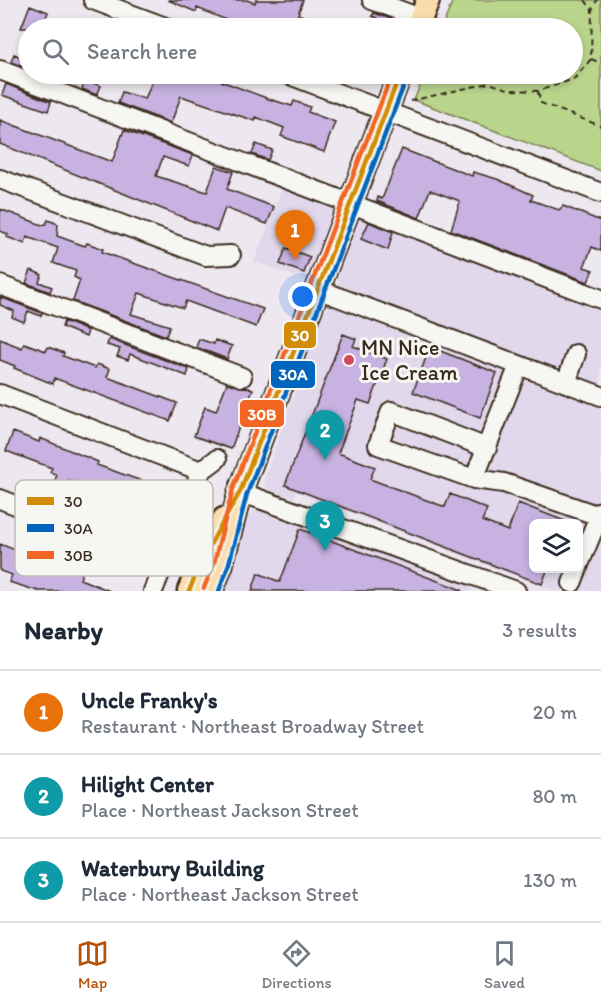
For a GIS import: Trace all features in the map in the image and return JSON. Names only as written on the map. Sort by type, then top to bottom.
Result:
[{"type":"main road","points":[[211,591],[221,565],[240,492],[396,84]]},
{"type":"main road","points":[[213,539],[240,492]]},
{"type":"main road","points":[[189,591],[195,576]]},
{"type":"street","points":[[93,0],[141,18]]},
{"type":"street","points":[[372,0],[422,16]]},
{"type":"street","points":[[0,70],[18,77]]},
{"type":"street","points":[[37,84],[601,299]]},
{"type":"street","points":[[314,84],[601,193]]},
{"type":"street","points":[[0,179],[206,256],[231,255]]},
{"type":"street","points":[[0,285],[242,376]]},
{"type":"street","points":[[318,289],[601,396]]},
{"type":"street","points":[[562,381],[572,352]]},
{"type":"street","points":[[474,479],[519,365]]},
{"type":"street","points":[[0,394],[201,471]]},
{"type":"street","points":[[487,448],[391,411],[378,445],[474,479],[504,483],[600,513],[583,556]]},
{"type":"street","points":[[197,480],[201,471],[218,459]]},
{"type":"street","points":[[240,492],[485,586],[516,591]]},
{"type":"street","points":[[0,499],[15,505]]},
{"type":"street","points":[[153,591],[159,576]]},
{"type":"path","points":[[585,0],[592,10]]},
{"type":"path","points":[[583,68],[591,59],[592,10],[597,0]]},
{"type":"path","points":[[591,59],[601,63]]},
{"type":"path","points":[[410,101],[485,84]]},
{"type":"path","points":[[492,84],[511,90],[538,91],[559,84]]},
{"type":"path","points":[[538,91],[541,103],[601,126]]},
{"type":"shaded area","points":[[284,182],[338,201],[308,281],[254,262]]},
{"type":"shaded area","points":[[361,210],[601,301],[601,385],[340,287],[337,277]]},
{"type":"shaded area","points":[[336,304],[601,406],[601,591],[554,591],[296,492],[292,502],[284,500],[267,488],[264,481],[265,476],[323,312]]},
{"type":"shaded area","points":[[266,508],[471,586],[473,591],[220,591],[247,519],[254,511]]},
{"type":"green space","points":[[453,0],[601,0],[601,171],[414,100],[421,84],[583,84],[583,18],[446,18]]},
{"type":"building","points":[[168,0],[247,0],[255,3],[256,0],[303,0],[298,14],[308,18],[222,18],[197,8],[196,12]]},
{"type":"building","points":[[30,5],[48,12],[46,18],[25,18]]},
{"type":"building","points":[[374,13],[388,18],[377,18],[372,16]]},
{"type":"building","points":[[14,54],[18,56],[18,64],[11,62]]},
{"type":"building","points":[[6,84],[51,102],[48,111],[2,95]]},
{"type":"building","points":[[84,84],[101,86],[97,95],[82,89]]},
{"type":"building","points":[[151,84],[229,84],[292,106],[294,101],[310,107],[308,112],[335,122],[324,152],[281,136],[284,128],[256,117],[255,121],[181,96],[171,123],[118,103],[122,92],[145,99]]},
{"type":"building","points":[[0,120],[112,162],[124,130],[193,155],[189,166],[163,157],[156,176],[207,192],[216,166],[233,172],[227,189],[274,207],[267,224],[225,208],[217,231],[0,144]]},
{"type":"building","points":[[256,144],[272,150],[268,160],[252,154]]},
{"type":"building","points":[[402,149],[472,176],[473,172],[497,179],[533,195],[531,200],[559,210],[563,206],[601,221],[601,251],[592,247],[584,267],[593,270],[588,282],[451,230],[460,201],[430,190],[419,218],[377,201],[378,197],[382,199]]},
{"type":"building","points":[[0,209],[42,225],[48,220],[58,224],[57,236],[85,246],[87,243],[103,249],[102,252],[263,309],[256,327],[186,301],[183,308],[139,293],[131,314],[170,326],[166,336],[73,301],[80,280],[74,277],[76,271],[53,263],[58,248],[27,237],[25,244],[7,237],[8,234],[0,231]]},
{"type":"building","points":[[369,222],[393,232],[388,250],[361,239]]},
{"type":"building","points":[[286,248],[310,257],[304,273],[280,264]]},
{"type":"building","points":[[31,270],[42,275],[39,282],[52,287],[50,292],[26,283]]},
{"type":"building","points":[[0,297],[42,313],[41,316],[28,311],[24,322],[12,317],[14,311],[0,305]]},
{"type":"building","points":[[64,321],[88,331],[86,337],[62,327]]},
{"type":"building","points":[[343,334],[356,339],[353,346],[387,359],[370,404],[358,400],[338,453],[375,467],[370,479],[445,507],[450,494],[487,509],[482,521],[508,531],[518,503],[560,519],[529,519],[529,573],[546,573],[542,584],[285,485]]},
{"type":"building","points":[[0,339],[22,348],[24,343],[46,351],[48,347],[64,353],[63,356],[95,368],[97,364],[110,369],[107,377],[177,403],[170,421],[54,378],[53,384],[14,368],[15,366],[0,360]]},
{"type":"building","points":[[109,339],[189,369],[187,376],[130,354],[128,360],[117,356],[120,349],[107,345]]},
{"type":"building","points":[[199,339],[214,344],[215,340],[232,346],[227,359],[196,347]]},
{"type":"building","points":[[430,347],[497,373],[480,418],[413,392]]},
{"type":"building","points":[[227,383],[253,389],[231,449],[194,436],[205,407],[216,411]]},
{"type":"building","points":[[13,432],[39,442],[40,438],[98,462],[97,465],[139,480],[55,480],[57,475],[50,472],[52,468],[6,451]]},
{"type":"building","points":[[300,529],[462,591],[252,591],[258,573],[280,582]]},
{"type":"building","points":[[0,544],[15,550],[15,576],[81,576],[80,579],[110,591],[38,591],[9,582],[12,575],[0,571]]},
{"type":"transit line","name":"30B","points":[[213,566],[233,489],[388,84]]},
{"type":"transit line","name":"30","points":[[213,539],[240,492],[396,84]]},
{"type":"transit line","name":"30A","points":[[219,591],[228,567],[247,494],[404,84]]},
{"type":"transit line","name":"30","points":[[189,591],[195,576]]},
{"type":"transit line","name":"30B","points":[[204,588],[209,576]]},
{"type":"place","name":"Uncle Franky's","points":[[295,260]]},
{"type":"place","name":"MN Nice Ice Cream","points":[[349,360]]},
{"type":"place","name":"Hilight Center","points":[[325,460]]},
{"type":"place","name":"Waterbury Building","points":[[325,551]]}]
